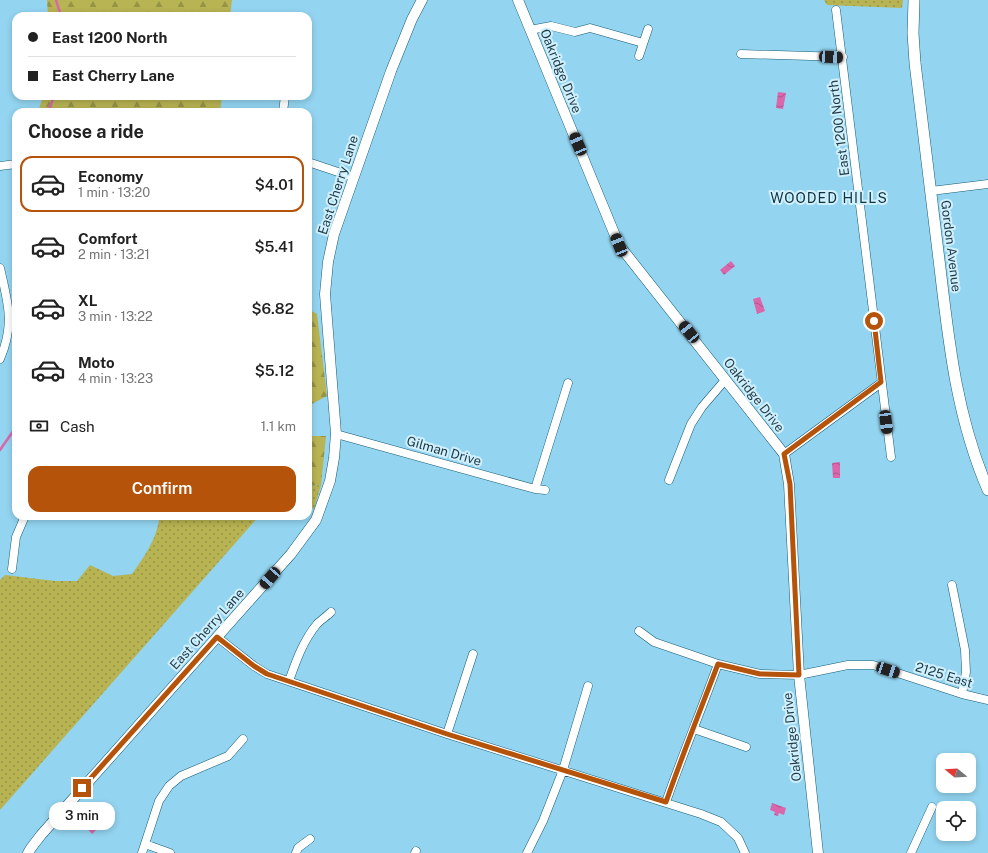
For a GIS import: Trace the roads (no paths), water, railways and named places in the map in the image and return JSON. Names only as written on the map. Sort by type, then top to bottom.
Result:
[{"type":"main road","name":"Gordon Avenue","points":[[914,0],[913,33],[915,63],[953,373],[965,425],[988,490]]},
{"type":"street","name":"East Cherry Lane","points":[[28,853],[41,835],[290,554],[316,520],[330,481],[336,434],[325,294],[328,262],[334,234],[391,71],[412,19],[422,0]]},
{"type":"street","name":"Oakridge Drive","points":[[518,0],[619,245],[784,454],[790,484],[799,675],[818,853]]},
{"type":"street","name":"East 1200 North","points":[[836,10],[843,57],[891,457]]},
{"type":"street","points":[[530,30],[551,26],[575,32],[590,28],[643,43]]},
{"type":"street","points":[[639,56],[648,29]]},
{"type":"street","points":[[741,54],[843,57]]},
{"type":"street","points":[[312,163],[353,177]]},
{"type":"street","points":[[0,166],[12,164]]},
{"type":"street","points":[[930,191],[988,184]]},
{"type":"street","points":[[0,268],[8,304],[10,322],[6,344],[0,359]]},
{"type":"street","points":[[669,480],[691,424],[702,407],[726,379]]},
{"type":"street","points":[[784,454],[881,382]]},
{"type":"street","points":[[535,489],[568,383]]},
{"type":"street","name":"Gilman Drive","points":[[336,434],[535,489],[545,490]]},
{"type":"street","points":[[12,569],[16,537],[23,520]]},
{"type":"street","points":[[952,585],[965,650],[966,672],[962,694]]},
{"type":"street","points":[[289,681],[298,655],[307,638],[318,623],[332,612]]},
{"type":"street","name":"2125 East","points":[[639,631],[654,642],[718,664],[760,674],[799,675],[848,665],[873,665],[962,694],[988,700]]},
{"type":"street","points":[[217,637],[254,666],[267,674],[447,734],[666,802],[722,822],[738,838],[745,853]]},
{"type":"street","points":[[447,734],[474,654]]},
{"type":"street","points":[[666,802],[680,760],[694,729],[718,664]]},
{"type":"street","points":[[527,853],[543,821],[563,770],[588,686]]},
{"type":"street","points":[[694,729],[746,747]]},
{"type":"street","points":[[142,853],[159,801],[169,786],[181,776],[228,756],[243,739]]},
{"type":"street","points":[[911,853],[932,807]]},
{"type":"street","points":[[296,853],[298,848],[310,839]]},
{"type":"street","points":[[145,844],[170,853]]},
{"type":"water","points":[[778,92],[786,93],[783,109],[776,108]]},
{"type":"water","points":[[731,261],[735,266],[724,275],[720,270]]},
{"type":"water","points":[[760,297],[765,311],[757,314],[753,299]]},
{"type":"water","points":[[840,462],[840,478],[833,478],[832,463]]},
{"type":"water","points":[[772,803],[786,808],[784,815],[779,813],[778,816],[774,815],[775,812],[770,810]]},
{"type":"water","points":[[87,817],[98,828],[92,834],[82,822]]},
{"type":"waterway","points":[[56,0],[60,12]]},
{"type":"waterway","points":[[50,108],[52,100]]},
{"type":"waterway","points":[[0,450],[12,433]]},
{"type":"district","name":"WOODED HILLS","points":[[829,198]]}]
